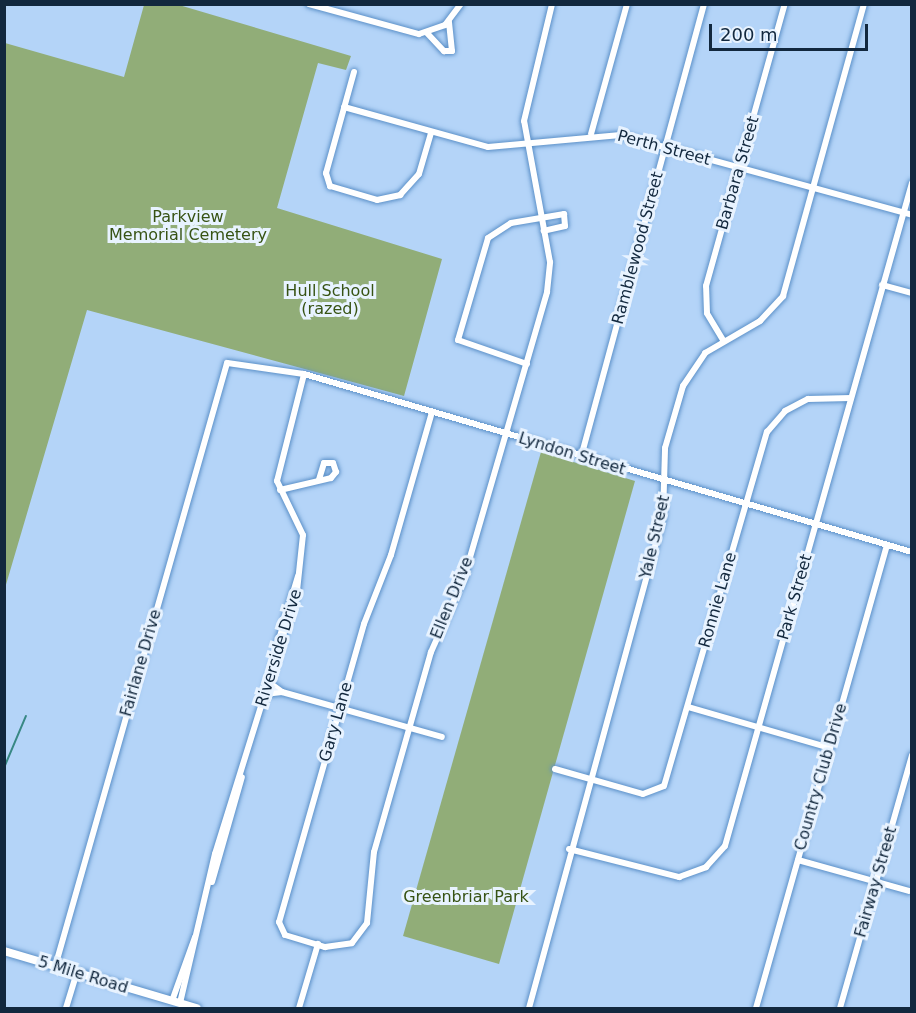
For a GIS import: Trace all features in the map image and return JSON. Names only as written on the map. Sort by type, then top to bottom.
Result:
[{"type":"main road","name":"5 Mile Road","points":[[4,951],[196,1008]]},
{"type":"street","points":[[309,4],[405,32],[427,33],[440,28],[449,21],[461,4]]},
{"type":"street","name":"Ellen Drive","points":[[318,944],[344,946],[365,928],[374,852],[410,728],[507,434],[550,280],[544,231],[528,145],[527,95],[552,4]]},
{"type":"street","points":[[591,134],[627,4]]},
{"type":"street","name":"Ramblewood Street","points":[[581,457],[704,4]]},
{"type":"street","name":"Barbara Street","points":[[723,340],[707,313],[705,293],[785,4]]},
{"type":"street","name":"Yale Street","points":[[529,1008],[569,849],[662,521],[667,482],[665,448],[685,380],[700,357],[723,340],[760,321],[780,301],[864,4]]},
{"type":"street","points":[[427,33],[448,52],[455,46],[449,21]]},
{"type":"street","points":[[354,72],[326,179],[333,188],[366,198],[389,200],[410,188],[431,132]]},
{"type":"street","name":"Perth Street","points":[[344,107],[488,147],[528,145],[591,134],[665,147],[912,215]]},
{"type":"street","name":"Park Street","points":[[569,849],[664,876],[701,870],[725,846],[912,183]]},
{"type":"street","points":[[527,364],[458,340],[489,238],[506,225],[541,216],[564,214],[565,226],[544,231]]},
{"type":"street","points":[[882,285],[912,293]]},
{"type":"street","name":"Lyndon Street","points":[[231,362],[304,374],[581,457],[912,552]]},
{"type":"street","name":"Fairlane Drive","points":[[56,966],[225,367],[231,362]]},
{"type":"street","name":"Riverside Drive","points":[[176,1002],[299,573],[303,536],[280,490],[279,466],[304,374]]},
{"type":"street","name":"Ronnie Lane","points":[[555,769],[640,793],[658,791],[668,779],[765,437],[778,417],[816,396],[851,398]]},
{"type":"street","name":"Gary Lane","points":[[318,944],[285,935],[279,922],[340,707],[432,412]]},
{"type":"street","points":[[280,490],[319,479]]},
{"type":"street","name":"Country Club Drive","points":[[756,1008],[887,545]]},
{"type":"street","points":[[268,682],[282,692],[442,736]]},
{"type":"street","points":[[265,694],[282,692]]},
{"type":"street","points":[[688,707],[830,748]]},
{"type":"street","name":"Fairway Street","points":[[840,1008],[912,755]]},
{"type":"street","points":[[798,860],[909,891]]},
{"type":"street","points":[[299,1008],[318,944]]},
{"type":"street","points":[[66,1008],[77,973]]},
{"type":"green space","points":[[144,5],[179,5],[351,56],[346,70],[318,63],[277,208],[442,259],[404,396],[87,310],[5,588],[5,43],[124,77]]},
{"type":"green space","name":"Greenbriar Park","points":[[541,452],[635,481],[499,964],[403,936]]},
{"type":"waterway","points":[[4,768],[26,716]]},
{"type":"park label","name":"Parkview Memorial Cemetery","points":[[188,226]]},
{"type":"park label","name":"Hull School (razed)","points":[[330,300]]}]
